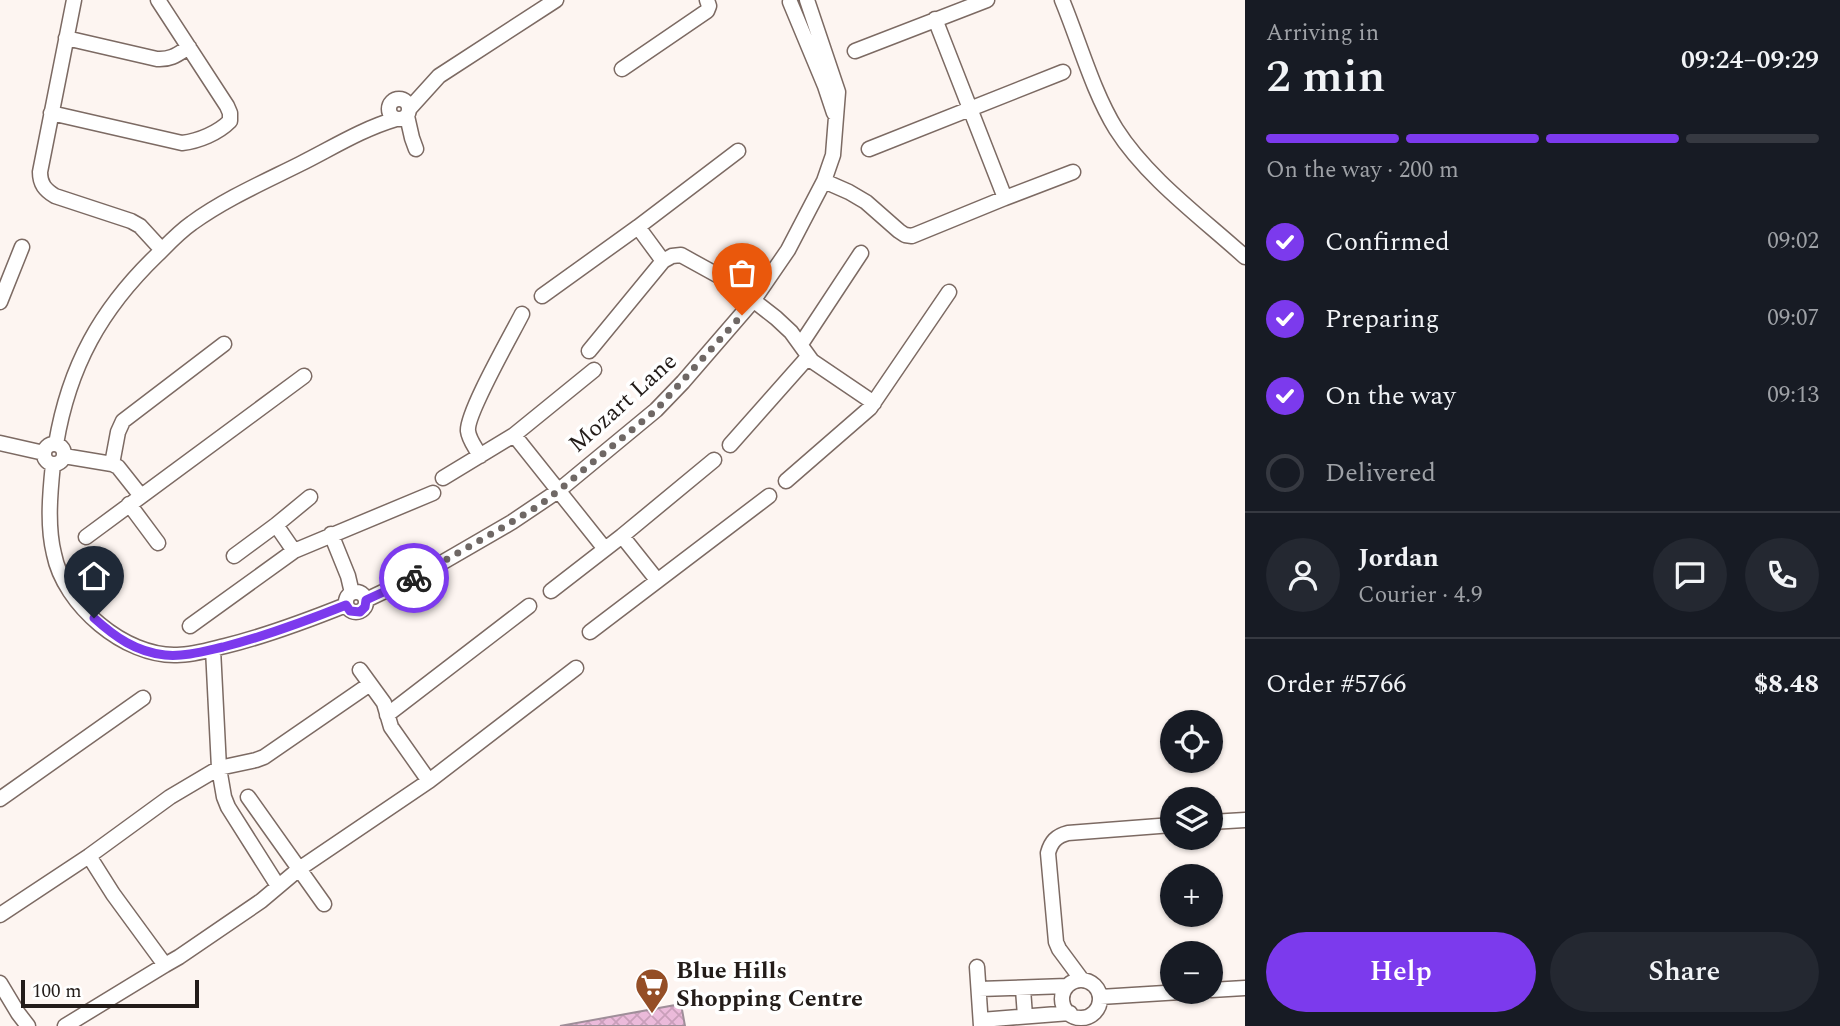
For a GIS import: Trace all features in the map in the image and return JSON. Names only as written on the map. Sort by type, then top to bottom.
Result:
[{"type":"street","points":[[74,0],[40,179],[43,186],[55,196],[140,226],[162,250]]},
{"type":"street","points":[[51,113],[182,143],[223,129],[230,121],[227,106],[158,0]]},
{"type":"street","points":[[331,534],[348,576],[349,599],[280,631],[176,656],[140,649],[115,636],[72,597],[59,572],[54,555],[51,501],[54,454],[59,426],[77,365],[93,334],[124,289],[191,224],[223,204],[372,127],[398,105],[421,96],[439,76],[556,0]]},
{"type":"street","points":[[621,69],[707,10],[707,0]]},
{"type":"street","name":"Mozart Lane","points":[[349,599],[361,594],[366,600],[443,562],[512,522],[558,491],[656,410],[753,301],[782,259],[824,181],[833,155],[838,99],[835,79],[807,0]]},
{"type":"street","points":[[855,51],[988,0]]},
{"type":"street","points":[[1062,0],[1104,108],[1123,138],[1156,177],[1245,257]]},
{"type":"street","name":"Mozart Lane","points":[[790,1],[836,117]]},
{"type":"street","points":[[935,19],[1005,198]]},
{"type":"street","points":[[66,38],[167,60],[189,47]]},
{"type":"street","points":[[869,149],[1063,72]]},
{"type":"street","points":[[398,105],[414,143]]},
{"type":"street","points":[[542,296],[738,151]]},
{"type":"street","points":[[824,181],[866,202],[908,237],[1073,172]]},
{"type":"street","points":[[638,227],[663,261]]},
{"type":"street","points":[[0,302],[22,247]]},
{"type":"street","points":[[730,445],[804,350],[861,253]]},
{"type":"street","points":[[589,351],[663,261],[676,255],[684,256],[730,282],[782,322],[804,350],[874,403]]},
{"type":"street","points":[[786,481],[874,403],[949,292]]},
{"type":"street","points":[[480,456],[468,432],[470,418],[522,314]]},
{"type":"street","points":[[112,464],[118,432],[123,421],[224,344]]},
{"type":"street","points":[[443,478],[514,435],[594,370]]},
{"type":"street","points":[[86,537],[304,376]]},
{"type":"street","points":[[514,435],[605,549]]},
{"type":"street","points":[[0,443],[112,464],[123,472],[159,543]]},
{"type":"street","points":[[551,591],[714,460]]},
{"type":"street","points":[[190,626],[294,551],[433,493]]},
{"type":"street","points":[[590,632],[769,496]]},
{"type":"street","points":[[234,556],[310,497]]},
{"type":"street","points":[[276,525],[294,551]]},
{"type":"street","points":[[622,536],[656,580]]},
{"type":"street","points":[[387,715],[529,606]]},
{"type":"street","points":[[213,649],[219,768],[224,797],[278,886]]},
{"type":"street","points":[[65,1026],[179,957],[261,901],[299,869],[429,781],[576,668]]},
{"type":"street","points":[[360,670],[383,701],[391,727],[429,781]]},
{"type":"street","points":[[0,915],[89,856],[170,797],[219,768],[264,757],[370,684]]},
{"type":"street","points":[[0,799],[143,698]]},
{"type":"street","points":[[248,797],[324,904]]},
{"type":"street","points":[[1223,821],[1245,820]]},
{"type":"street","points":[[1082,980],[1056,942],[1048,853],[1052,842],[1060,835],[1068,833],[1160,826]]},
{"type":"street","points":[[89,856],[113,894],[166,965]]},
{"type":"street","points":[[977,967],[981,1023],[1025,1016],[1077,1019],[1095,1012],[1100,998],[1093,984],[1082,980],[1067,986],[979,989]]},
{"type":"street","points":[[0,983],[28,1026]]},
{"type":"street","points":[[1067,986],[1062,1000],[1064,1006],[1077,1019]]},
{"type":"street","points":[[1223,989],[1245,988]]},
{"type":"street","points":[[1023,989],[1025,1016]]},
{"type":"street","points":[[1100,998],[1160,994]]},
{"type":"building","name":"Blue Hills Shopping Centre","points":[[681,1004],[685,1026],[560,1026]]},
{"type":"way so far","points":[[414,578],[540,505],[558,491],[656,410],[742,315]]},
{"type":"place","name":"Blue Hills Shopping Centre","points":[[652,1015]]},
{"type":"route","points":[[94,618],[115,636],[140,649],[165,655],[183,655],[280,631],[346,605],[350,611],[360,612],[365,607],[366,600],[414,578]]}]
